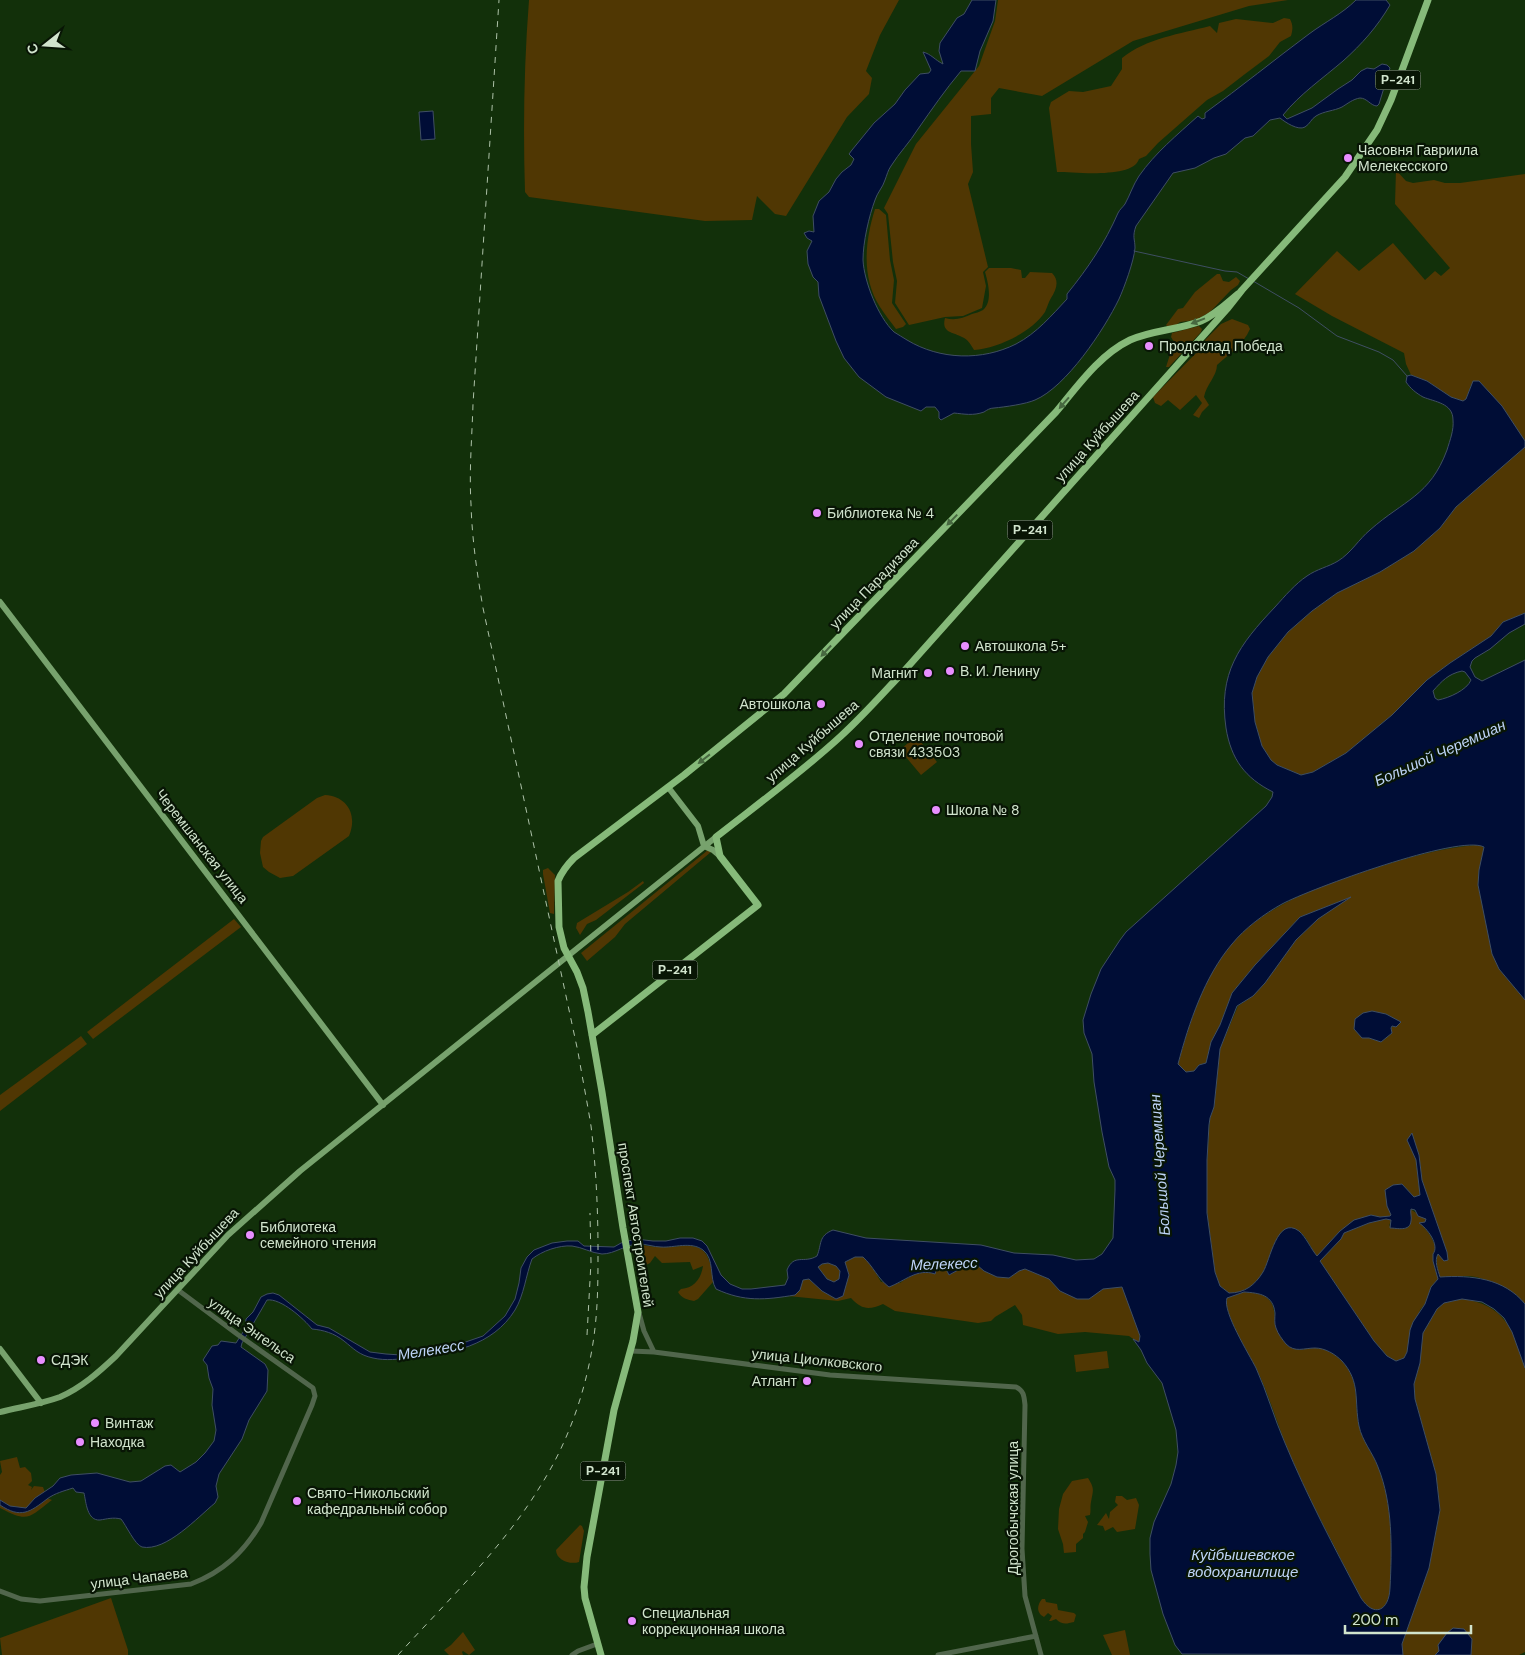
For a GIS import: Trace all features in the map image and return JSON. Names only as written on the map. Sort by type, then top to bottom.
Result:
[{"type":"highway","name":"улица Куйбышева","points":[[716,837],[830,746],[867,711],[1227,309],[1240,292],[1345,177],[1377,130],[1391,100],[1428,0]]},
{"type":"highway","name":"улица Парадизова","points":[[558,888],[558,881],[566,866],[787,692],[1056,412],[1107,356],[1130,340],[1202,321],[1215,313],[1240,292]]},
{"type":"highway","name":"Р-241","points":[[592,1035],[758,905],[720,856],[716,837]]},
{"type":"highway","name":"проспект Автостроителей","points":[[558,888],[558,912],[562,942],[583,988],[592,1035],[638,1312],[637,1327],[614,1410],[587,1557],[584,1587],[585,1598],[601,1655]]},
{"type":"main road","name":"Черемшанская улица","points":[[0,602],[383,1105]]},
{"type":"main road","points":[[668,787],[698,826],[716,837]]},
{"type":"main road","points":[[698,826],[704,846],[720,856]]},
{"type":"main road","name":"улица Куйбышева","points":[[0,1412],[41,1403],[62,1396],[97,1374],[249,1214],[716,837]]},
{"type":"main road","points":[[0,1349],[41,1403]]},
{"type":"street","name":"улица Энгельса","points":[[178,1290],[313,1388]]},
{"type":"street","points":[[638,1312],[654,1352]]},
{"type":"street","name":"улица Циолковского","points":[[631,1351],[654,1352],[830,1374],[1016,1387],[1021,1390]]},
{"type":"street","name":"улица Чапаева","points":[[0,1590],[21,1599],[40,1601],[191,1584],[224,1568],[249,1541],[261,1523],[312,1405],[315,1396],[313,1388]]},
{"type":"street","name":"Дрогобычская улица","points":[[1021,1390],[1024,1394],[1025,1404],[1022,1549],[1026,1596],[1041,1655]]},
{"type":"street","points":[[938,1655],[1036,1636]]},
{"type":"street","points":[[572,1655],[597,1644]]},
{"type":"shaded area","points":[[529,0],[899,0],[880,35],[866,71],[872,78],[869,94],[847,117],[786,216],[775,214],[757,196],[752,220],[705,221],[529,197],[525,192],[524,96]]},
{"type":"shaded area","points":[[998,0],[1288,0],[1249,6],[1133,41],[1042,96],[999,88],[991,98],[991,114],[971,116],[973,172],[968,184],[988,267],[983,272],[986,286],[982,308],[963,316],[945,317],[909,325],[895,303],[897,281],[888,214],[884,208],[916,144],[979,66],[995,21]]},
{"type":"shaded area","points":[[1284,18],[1291,21],[1291,36],[1280,42],[1269,56],[1223,91],[1207,100],[1134,165],[1115,172],[1057,172],[1049,108],[1051,102],[1069,91],[1083,92],[1111,86],[1122,69],[1122,58],[1153,41],[1210,26],[1217,33],[1219,23],[1236,19],[1273,23]]},
{"type":"shaded area","points":[[1396,170],[1406,181],[1413,183],[1434,180],[1445,183],[1460,183],[1525,174],[1525,441],[1496,400],[1471,385],[1466,399],[1463,401],[1451,397],[1427,381],[1411,375],[1404,353],[1332,316],[1295,294],[1337,251],[1359,271],[1393,243],[1425,280],[1435,271],[1441,276],[1450,268],[1395,204]]},
{"type":"shaded area","points":[[875,209],[879,209],[886,215],[890,260],[894,280],[892,303],[906,324],[896,329],[874,295],[867,271],[867,246]]},
{"type":"shaded area","points":[[989,268],[1021,270],[1022,278],[1025,278],[1030,272],[1052,273],[1056,279],[1056,286],[1045,312],[1031,327],[1003,343],[974,350],[966,339],[946,329],[944,323],[945,318],[959,319],[983,310],[989,297],[985,272]]},
{"type":"shaded area","points":[[1217,274],[1220,274],[1223,281],[1229,282],[1236,277],[1240,281],[1210,312],[1196,320],[1180,322],[1168,327],[1166,325],[1178,309],[1183,308],[1195,292]]},
{"type":"shaded area","points":[[1232,319],[1248,325],[1250,329],[1240,345],[1217,365],[1217,369],[1204,397],[1209,405],[1199,418],[1193,415],[1202,403],[1196,395],[1180,410],[1168,400],[1161,406],[1155,403],[1153,397],[1199,350],[1205,340],[1221,324]]},
{"type":"shaded area","points":[[1199,326],[1202,329],[1201,332],[1169,367],[1166,367],[1174,342],[1171,337],[1172,333]]},
{"type":"shaded area","points":[[1525,447],[1525,613],[1503,622],[1491,636],[1427,680],[1392,715],[1346,753],[1313,772],[1301,775],[1277,765],[1271,760],[1262,746],[1255,722],[1252,693],[1257,677],[1268,657],[1288,632],[1312,611],[1337,593],[1380,572],[1414,551],[1440,528],[1456,507]]},
{"type":"shaded area","points":[[916,736],[937,762],[921,775],[900,750]]},
{"type":"shaded area","points":[[325,795],[339,799],[349,808],[352,821],[349,836],[293,876],[280,878],[269,872],[263,867],[260,853],[263,837],[317,798]]},
{"type":"shaded area","points":[[1482,846],[1484,849],[1478,885],[1487,928],[1499,969],[1525,1000],[1525,1304],[1504,1289],[1480,1278],[1465,1276],[1440,1278],[1437,1262],[1438,1253],[1444,1261],[1422,1180],[1419,1155],[1416,1160],[1420,1195],[1414,1197],[1402,1184],[1387,1206],[1391,1215],[1379,1217],[1371,1215],[1340,1231],[1317,1257],[1302,1233],[1291,1228],[1285,1229],[1276,1241],[1266,1266],[1257,1281],[1245,1290],[1229,1293],[1220,1286],[1215,1272],[1207,1212],[1207,1160],[1210,1118],[1214,1107],[1220,1049],[1238,1006],[1253,996],[1265,983],[1296,940],[1318,919],[1349,898],[1300,917],[1255,965],[1232,993],[1220,1025],[1211,1042],[1206,1063],[1199,1065],[1194,1071],[1186,1072],[1178,1064],[1187,1033],[1213,970],[1232,943],[1246,929],[1279,906],[1297,897],[1385,865],[1449,848]],"holes":[[[1372,1011],[1386,1014],[1400,1022],[1391,1028],[1392,1033],[1381,1042],[1362,1038],[1354,1029],[1359,1016]]]},
{"type":"shaded area","points":[[708,850],[711,852],[625,924],[615,937],[587,961],[581,953]]},
{"type":"shaded area","points":[[548,868],[555,875],[554,914],[550,913],[543,874],[543,870]]},
{"type":"shaded area","points":[[643,881],[644,883],[596,920],[587,924],[580,935],[576,928],[577,923]]},
{"type":"shaded area","points":[[234,919],[241,927],[93,1039],[87,1032]]},
{"type":"shaded area","points":[[81,1036],[87,1044],[0,1111],[0,1095]]},
{"type":"shaded area","points":[[1410,1209],[1426,1219],[1422,1224],[1436,1247],[1433,1261],[1438,1279],[1431,1287],[1425,1304],[1420,1310],[1404,1358],[1396,1361],[1387,1356],[1374,1341],[1320,1261],[1341,1239],[1344,1233],[1369,1223],[1386,1219],[1391,1220],[1389,1226],[1410,1212]]},
{"type":"shaded area","points":[[634,1245],[659,1247],[694,1246],[700,1248],[709,1261],[713,1273],[713,1282],[694,1301],[681,1296],[678,1292],[696,1282],[701,1275],[703,1266],[693,1270],[690,1262],[662,1263],[655,1256],[641,1272],[638,1268]]},
{"type":"shaded area","points":[[855,1257],[863,1257],[870,1263],[881,1282],[900,1283],[916,1274],[935,1274],[937,1264],[945,1267],[949,1275],[968,1264],[977,1265],[984,1271],[997,1277],[1009,1278],[1025,1269],[1049,1279],[1060,1291],[1089,1298],[1103,1289],[1122,1287],[1137,1322],[1140,1337],[1139,1343],[1129,1336],[1085,1332],[1058,1334],[1023,1325],[1022,1315],[1015,1305],[991,1321],[978,1323],[895,1311],[883,1304],[866,1308],[851,1298],[838,1301],[788,1296],[800,1289],[803,1280],[809,1279],[822,1291],[836,1299],[845,1262]]},
{"type":"shaded area","points":[[828,1263],[836,1266],[840,1271],[839,1279],[834,1282],[827,1279],[818,1267]]},
{"type":"shaded area","points":[[1244,1292],[1266,1297],[1274,1310],[1280,1335],[1290,1347],[1297,1349],[1319,1348],[1330,1352],[1342,1361],[1352,1377],[1356,1392],[1360,1431],[1378,1467],[1389,1511],[1391,1542],[1390,1588],[1387,1602],[1380,1609],[1371,1608],[1361,1598],[1307,1493],[1261,1379],[1232,1322],[1228,1312],[1227,1298]]},
{"type":"shaded area","points":[[1462,1299],[1488,1306],[1498,1313],[1512,1331],[1525,1368],[1525,1652],[1519,1655],[1471,1655],[1472,1639],[1439,1651],[1435,1655],[1403,1655],[1402,1644],[1429,1568],[1440,1510],[1436,1474],[1415,1399],[1414,1384],[1420,1363],[1421,1341],[1423,1333],[1437,1309],[1444,1303]]},
{"type":"shaded area","points":[[1107,1351],[1109,1368],[1076,1372],[1074,1355]]},
{"type":"shaded area","points":[[17,1457],[20,1468],[25,1467],[31,1473],[32,1481],[28,1485],[32,1487],[31,1490],[34,1486],[43,1487],[47,1498],[52,1500],[33,1514],[23,1517],[0,1508],[0,1475],[2,1472],[0,1461]]},
{"type":"shaded area","points":[[1088,1478],[1093,1487],[1093,1492],[1090,1515],[1085,1516],[1088,1522],[1085,1532],[1083,1538],[1076,1544],[1076,1552],[1064,1553],[1058,1529],[1059,1509],[1063,1494],[1072,1481]]},
{"type":"shaded area","points":[[1116,1496],[1122,1496],[1127,1500],[1136,1498],[1139,1505],[1135,1529],[1117,1532],[1113,1527],[1105,1531],[1103,1526],[1097,1525],[1106,1513],[1109,1519],[1110,1512],[1118,1505],[1115,1502]]},
{"type":"shaded area","points":[[580,1525],[584,1531],[579,1562],[564,1561],[558,1557],[556,1550]]},
{"type":"shaded area","points":[[111,1598],[128,1655],[2,1655],[0,1638]]},
{"type":"shaded area","points":[[1042,1599],[1045,1599],[1046,1602],[1057,1604],[1058,1610],[1074,1613],[1076,1615],[1074,1622],[1064,1624],[1056,1619],[1049,1621],[1052,1616],[1048,1613],[1044,1617],[1039,1611],[1038,1606]]},
{"type":"shaded area","points":[[1125,1630],[1130,1655],[1112,1655],[1103,1635]]},
{"type":"shaded area","points":[[463,1632],[475,1650],[469,1655],[463,1651],[463,1655],[449,1655],[444,1650]]},
{"type":"water","points":[[972,0],[996,0],[993,21],[980,51],[975,71],[961,71],[890,168],[873,206],[863,253],[864,269],[869,288],[877,308],[888,325],[896,333],[920,347],[947,355],[975,355],[1003,350],[1024,340],[1037,329],[1067,299],[1067,294],[1089,265],[1108,235],[1139,176],[1159,152],[1198,116],[1202,119],[1205,118],[1205,113],[1356,0],[1386,0],[1390,5],[1357,48],[1304,93],[1283,115],[1287,119],[1312,108],[1367,68],[1374,69],[1382,64],[1390,68],[1377,106],[1362,98],[1353,100],[1342,107],[1319,114],[1307,126],[1302,128],[1280,118],[1270,120],[1253,136],[1245,138],[1226,154],[1195,168],[1173,173],[1136,226],[1133,260],[1119,299],[1094,341],[1071,371],[1047,393],[1035,400],[991,408],[976,414],[954,413],[941,420],[939,412],[935,407],[926,407],[921,411],[886,397],[859,377],[844,358],[819,296],[818,282],[813,277],[808,264],[807,251],[812,241],[804,233],[814,232],[813,216],[819,201],[829,192],[842,172],[851,165],[854,159],[849,154],[852,150],[874,123],[895,104],[920,74],[929,73],[931,70],[923,52],[943,64],[939,51],[940,43],[957,18],[964,14]]},
{"type":"water","points":[[433,111],[435,139],[421,140],[419,112]]},
{"type":"water","name":"Куйбышевское водохранилище","points":[[1411,375],[1427,381],[1451,397],[1463,401],[1466,399],[1473,381],[1479,381],[1502,406],[1525,441],[1525,447],[1456,507],[1440,528],[1414,551],[1380,572],[1337,593],[1288,632],[1268,657],[1257,677],[1252,693],[1255,722],[1262,746],[1271,760],[1277,765],[1301,775],[1313,772],[1346,753],[1392,715],[1427,680],[1491,636],[1503,622],[1525,613],[1525,624],[1509,633],[1490,649],[1475,658],[1470,667],[1475,677],[1482,681],[1525,660],[1525,1000],[1499,969],[1492,954],[1478,885],[1484,847],[1469,845],[1446,848],[1384,865],[1322,887],[1282,904],[1255,922],[1232,944],[1213,971],[1199,1001],[1178,1064],[1186,1072],[1194,1071],[1199,1065],[1206,1063],[1211,1042],[1220,1025],[1232,993],[1255,965],[1300,917],[1351,897],[1318,919],[1296,940],[1265,983],[1253,996],[1237,1006],[1220,1049],[1214,1107],[1210,1118],[1207,1160],[1207,1213],[1215,1272],[1220,1286],[1229,1293],[1240,1292],[1257,1281],[1263,1272],[1275,1241],[1285,1229],[1291,1228],[1299,1231],[1317,1256],[1340,1231],[1354,1220],[1371,1215],[1380,1217],[1390,1216],[1385,1190],[1393,1185],[1402,1184],[1414,1197],[1420,1195],[1416,1160],[1407,1140],[1412,1133],[1419,1155],[1422,1180],[1447,1252],[1448,1260],[1444,1261],[1438,1254],[1436,1260],[1440,1277],[1486,1280],[1517,1295],[1525,1304],[1525,1368],[1512,1332],[1504,1318],[1482,1302],[1462,1299],[1444,1303],[1437,1309],[1423,1333],[1420,1363],[1414,1384],[1415,1399],[1436,1474],[1440,1510],[1429,1568],[1402,1644],[1403,1655],[1182,1654],[1175,1645],[1163,1614],[1151,1570],[1150,1538],[1154,1522],[1171,1484],[1178,1452],[1176,1430],[1162,1383],[1147,1363],[1133,1339],[1139,1342],[1140,1336],[1122,1287],[1103,1289],[1089,1299],[1077,1299],[1060,1291],[1049,1279],[1025,1269],[1009,1278],[997,1277],[984,1271],[977,1265],[969,1264],[949,1275],[945,1267],[938,1264],[935,1274],[917,1274],[889,1287],[863,1257],[855,1257],[845,1262],[849,1275],[843,1296],[836,1299],[822,1291],[809,1279],[803,1280],[800,1290],[795,1295],[755,1299],[736,1296],[716,1289],[709,1258],[698,1247],[661,1247],[639,1244],[602,1254],[576,1247],[562,1246],[546,1251],[532,1259],[523,1291],[515,1310],[495,1332],[483,1340],[455,1351],[392,1360],[368,1357],[336,1336],[312,1329],[298,1315],[279,1302],[267,1300],[241,1347],[265,1364],[268,1370],[267,1391],[249,1420],[242,1439],[219,1474],[216,1486],[218,1497],[215,1503],[181,1532],[161,1544],[142,1547],[134,1539],[121,1519],[100,1520],[92,1517],[88,1510],[84,1493],[76,1492],[73,1488],[53,1495],[25,1512],[14,1512],[0,1505],[0,1500],[10,1506],[26,1508],[35,1498],[53,1486],[60,1478],[71,1475],[97,1473],[130,1482],[141,1481],[165,1466],[171,1465],[180,1472],[196,1462],[214,1441],[216,1430],[212,1405],[213,1389],[207,1365],[203,1360],[212,1346],[218,1345],[221,1341],[236,1343],[245,1329],[246,1319],[253,1312],[261,1297],[267,1294],[279,1295],[317,1325],[329,1328],[370,1352],[401,1355],[454,1346],[483,1336],[505,1316],[515,1299],[521,1268],[527,1257],[534,1250],[552,1243],[578,1241],[584,1246],[614,1247],[636,1239],[666,1241],[693,1238],[702,1241],[707,1246],[721,1275],[730,1284],[742,1289],[785,1285],[788,1278],[787,1270],[790,1265],[796,1260],[817,1256],[821,1241],[828,1232],[833,1230],[866,1238],[981,1245],[1014,1253],[1053,1255],[1076,1260],[1094,1259],[1102,1254],[1113,1238],[1115,1180],[1109,1167],[1102,1132],[1094,1082],[1092,1054],[1084,1033],[1083,1020],[1091,994],[1101,969],[1126,932],[1266,806],[1272,797],[1273,792],[1263,787],[1247,774],[1236,758],[1228,739],[1224,709],[1228,676],[1234,661],[1251,634],[1290,590],[1311,574],[1343,558],[1370,530],[1415,496],[1433,478],[1452,435],[1452,414],[1447,407],[1414,391],[1406,382],[1407,376]],"holes":[[[1462,671],[1471,680],[1462,690],[1438,700],[1435,698],[1433,691],[1453,674]],[[1411,1209],[1415,1210],[1418,1216],[1426,1219],[1425,1222],[1419,1223],[1426,1229],[1434,1242],[1433,1261],[1438,1279],[1431,1287],[1425,1304],[1413,1322],[1404,1358],[1396,1361],[1387,1356],[1374,1341],[1320,1261],[1341,1239],[1344,1233],[1369,1223],[1386,1219],[1391,1220],[1390,1228],[1403,1229],[1408,1227],[1411,1220]],[[828,1263],[836,1266],[840,1271],[839,1279],[834,1282],[827,1279],[818,1267]],[[1244,1292],[1265,1296],[1272,1302],[1276,1328],[1289,1347],[1296,1349],[1319,1348],[1330,1352],[1342,1361],[1352,1376],[1356,1392],[1360,1431],[1378,1467],[1389,1511],[1391,1542],[1390,1588],[1384,1607],[1376,1610],[1371,1608],[1361,1598],[1331,1541],[1293,1463],[1256,1368],[1232,1322],[1228,1312],[1227,1298]]]},
{"type":"water","points":[[1372,1011],[1386,1014],[1401,1022],[1396,1027],[1392,1026],[1392,1033],[1381,1042],[1362,1038],[1354,1029],[1355,1019],[1363,1013]]},
{"type":"water","points":[[1453,1628],[1464,1629],[1472,1639],[1471,1655],[1435,1655],[1439,1651],[1438,1645]]},
{"type":"waterway","points":[[1134,251],[1237,272],[1249,279]]},
{"type":"waterway","points":[[1253,281],[1299,308],[1337,336],[1379,352],[1393,360],[1407,376]]},
{"type":"railway","points":[[398,1655],[510,1531],[552,1466],[571,1426],[585,1383],[590,1362],[597,1310],[598,1219],[591,1126],[578,1052],[483,608],[472,530],[470,479],[473,404],[499,0]]},
{"type":"railway","points":[[587,1335],[591,1262],[590,1213]]},
{"type":"place","name":"Часовня Гавриила Мелекесского","points":[[1348,158]]},
{"type":"place","name":"Продсклад Победа","points":[[1149,346]]},
{"type":"place","name":"Библиотека № 4","points":[[817,513]]},
{"type":"place","name":"Автошкола 5+","points":[[965,646]]},
{"type":"place","name":"В. И. Ленину","points":[[950,671]]},
{"type":"place","name":"Магнит","points":[[928,673]]},
{"type":"place","name":"Автошкола","points":[[821,704]]},
{"type":"place","name":"Отделение почтовой связи 433503","points":[[859,744]]},
{"type":"place","name":"Школа № 8","points":[[936,810]]},
{"type":"place","name":"Библиотека семейного чтения","points":[[250,1235]]},
{"type":"place","name":"СДЭК","points":[[41,1360]]},
{"type":"place","name":"Атлант","points":[[807,1381]]},
{"type":"place","name":"Винтаж","points":[[95,1423]]},
{"type":"place","name":"Находка","points":[[80,1442]]},
{"type":"place","name":"Свято-Никольский кафедральный собор","points":[[297,1501]]},
{"type":"place","name":"Специальная коррекционная школа","points":[[632,1621]]},
{"type":"water label","name":"Большой Черемшан","points":[[1440,753]]},
{"type":"water label","name":"Большой Черемшан","points":[[1160,1165]]},
{"type":"water label","name":"Мелекесс","points":[[944,1264]]},
{"type":"water label","name":"Мелекесс","points":[[431,1350]]}]
